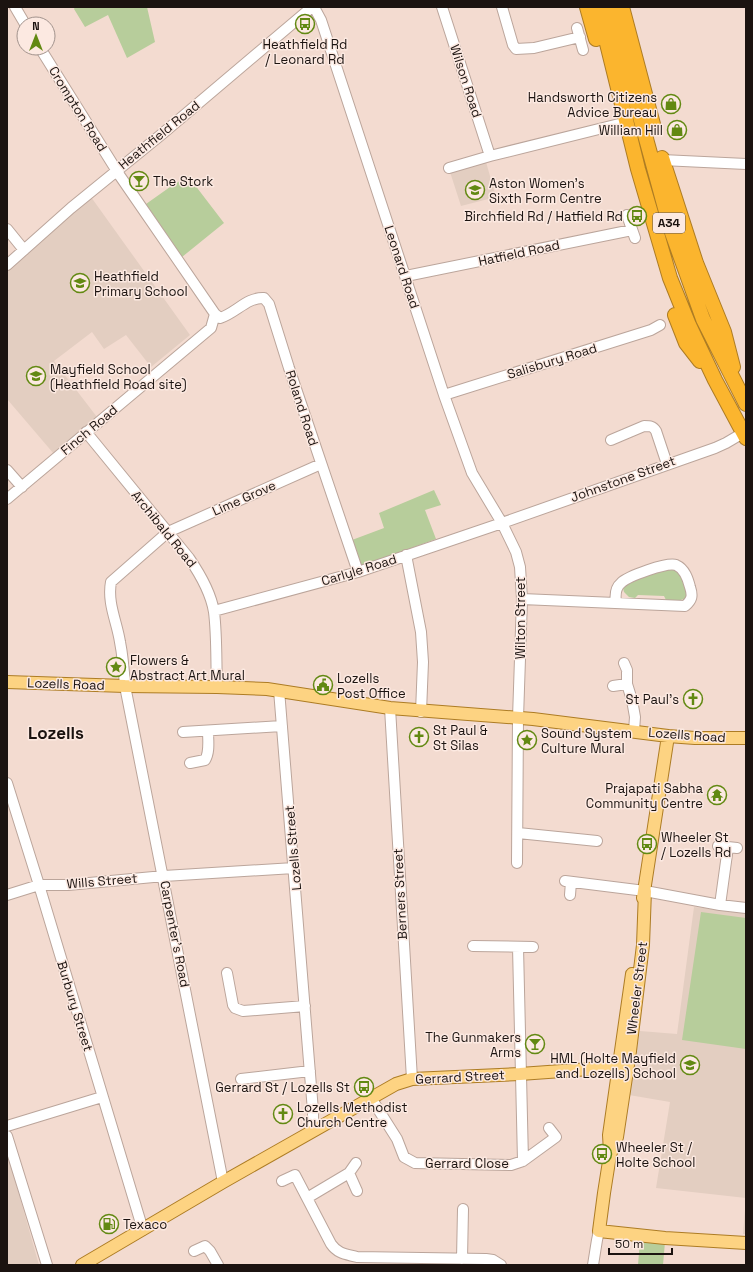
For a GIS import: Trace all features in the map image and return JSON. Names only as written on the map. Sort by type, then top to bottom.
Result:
[{"type":"highway","points":[[587,7],[660,277],[686,343],[715,380]]},
{"type":"highway","name":"A34","points":[[598,7],[614,45],[671,230],[703,319],[743,400]]},
{"type":"highway","name":"A34","points":[[610,7],[614,45],[638,169],[670,278],[689,325],[715,380],[745,436]]},
{"type":"highway","points":[[622,7],[662,160],[696,263],[724,332],[743,400]]},
{"type":"main road","name":"Lozells Road","points":[[7,682],[279,690],[421,712],[518,718],[668,736],[695,738],[746,738]]},
{"type":"main road","name":"Wheeler Street","points":[[622,1066],[642,904],[668,736]]},
{"type":"main road","name":"Wheeler Street","points":[[599,1231],[610,1155],[609,1135],[626,1044],[632,1037],[643,945],[645,891]]},
{"type":"main road","name":"Gerrard Street","points":[[82,1265],[223,1182],[371,1098],[396,1084],[412,1078],[520,1074],[622,1066]]},
{"type":"main road","points":[[599,1231],[665,1238],[746,1243]]},
{"type":"street","points":[[15,7],[21,16]]},
{"type":"street","name":"Heathfield Road","points":[[7,265],[116,170],[162,134],[313,7]]},
{"type":"street","name":"Leonard Road","points":[[313,7],[321,20],[444,395],[472,473],[502,522]]},
{"type":"street","name":"Wilson Road","points":[[442,7],[490,156]]},
{"type":"street","points":[[502,7],[513,45],[516,49],[534,48],[578,33],[583,50]]},
{"type":"street","name":"Crompton Road","points":[[45,56],[116,170]]},
{"type":"street","points":[[449,168],[490,156],[597,131],[619,124]]},
{"type":"street","points":[[662,160],[746,164]]},
{"type":"street","points":[[116,170],[216,314]]},
{"type":"street","name":"Hatfield Road","points":[[406,276],[633,234],[627,215]]},
{"type":"street","points":[[7,229],[24,250]]},
{"type":"street","name":"Roland Road","points":[[216,314],[220,318],[226,316],[257,297],[264,298],[270,304],[289,368],[358,572]]},
{"type":"street","name":"Finch Road","points":[[7,500],[211,328],[216,314]]},
{"type":"street","name":"Salisbury Road","points":[[444,395],[660,326]]},
{"type":"street","points":[[611,440],[644,426],[654,427],[667,464]]},
{"type":"street","name":"Archibald Road","points":[[86,432],[199,572],[209,594],[214,611],[217,687]]},
{"type":"street","name":"Johnstone Street","points":[[502,522],[745,436]]},
{"type":"street","name":"Lime Grove","points":[[125,686],[120,642],[110,603],[109,590],[111,582],[168,532],[321,464]]},
{"type":"street","points":[[7,470],[22,487]]},
{"type":"street","name":"Carlyle Road","points":[[214,611],[358,572],[502,522]]},
{"type":"street","name":"Wilton Street","points":[[502,522],[516,552],[520,567],[522,599],[518,718],[517,863]]},
{"type":"street","points":[[406,555],[421,632],[423,662],[421,712]]},
{"type":"street","points":[[522,599],[685,606],[691,601],[692,594],[685,572],[674,564],[666,565],[631,577],[620,583],[615,592],[616,602]]},
{"type":"street","points":[[624,663],[627,670],[627,684],[635,717],[634,731]]},
{"type":"street","points":[[614,686],[627,684]]},
{"type":"street","name":"Carpenter's Road","points":[[125,686],[164,876],[223,1182]]},
{"type":"street","name":"Lozells Street","points":[[279,690],[305,1006],[313,1111],[313,1131]]},
{"type":"street","name":"Berners Street","points":[[390,708],[412,1078]]},
{"type":"street","points":[[183,732],[282,726]]},
{"type":"street","points":[[190,763],[205,760],[207,757],[208,731]]},
{"type":"street","name":"Burbury Street","points":[[7,783],[102,1097],[148,1227]]},
{"type":"street","points":[[518,833],[597,841]]},
{"type":"street","points":[[720,905],[728,847]]},
{"type":"street","name":"Wills Street","points":[[7,895],[39,885],[68,885],[164,876],[294,868]]},
{"type":"street","points":[[570,895],[568,882],[645,891],[720,905],[746,908]]},
{"type":"street","points":[[473,946],[533,947]]},
{"type":"street","points":[[518,947],[523,1160]]},
{"type":"street","points":[[227,973],[233,1005],[239,1010],[243,1011],[305,1006]]},
{"type":"street","points":[[241,1079],[310,1071]]},
{"type":"street","points":[[7,1126],[102,1097]]},
{"type":"street","name":"Gerrard Close","points":[[371,1098],[397,1139],[404,1157],[415,1163],[511,1165],[523,1160],[556,1137],[549,1128]]},
{"type":"street","points":[[7,1136],[47,1265]]},
{"type":"street","points":[[307,1198],[349,1173],[356,1163]]},
{"type":"street","points":[[349,1173],[357,1191]]},
{"type":"street","points":[[282,1181],[295,1175],[331,1244],[336,1250],[343,1254],[357,1257],[493,1260],[501,1265]]},
{"type":"street","points":[[462,1259],[463,1209]]},
{"type":"street","name":"Wheeler Street","points":[[593,1265],[596,1240],[599,1231]]},
{"type":"street","points":[[194,1251],[205,1246],[210,1251],[218,1265]]},
{"type":"shaded area","name":"Aston Women's Sixth Form Centre","points":[[486,162],[496,197],[461,206],[450,172]]},
{"type":"shaded area","name":"Heathfield Primary School","points":[[91,197],[190,335],[151,367],[126,335],[104,349],[92,332],[54,361],[97,417],[54,454],[7,399],[7,271]]},
{"type":"shaded area","name":"HML (Holte Mayfield and Lozells) School","points":[[694,907],[746,912],[746,1198],[656,1188],[670,1102],[629,1095],[640,1031],[677,1034]]},
{"type":"shaded area","points":[[7,1152],[39,1265],[7,1265]]},
{"type":"shaded area","points":[[746,1198],[746,1234],[743,1234]]},
{"type":"green space","points":[[75,7],[147,7],[155,42],[127,58],[108,15],[85,27],[74,9]]},
{"type":"green space","points":[[188,176],[224,223],[182,257],[146,204]]},
{"type":"green space","points":[[434,490],[441,505],[425,510],[436,539],[360,567],[352,540],[384,528],[379,513]]},
{"type":"green space","points":[[668,569],[682,573],[688,596],[686,598],[666,600],[664,596],[638,595],[635,598],[629,597],[624,592],[623,588],[626,583]]},
{"type":"green space","points":[[701,912],[746,918],[746,1049],[682,1040]]},
{"type":"green space","points":[[640,1240],[665,1242],[663,1265],[638,1265]]},
{"type":"place","name":"Heathfield Rd / Leonard Rd","points":[[305,24]]},
{"type":"place","name":"Handsworth Citizens Advice Bureau","points":[[671,104]]},
{"type":"place","name":"William Hill","points":[[677,130]]},
{"type":"place","name":"The Stork","points":[[139,181]]},
{"type":"place","name":"Aston Women's Sixth Form Centre","points":[[475,190]]},
{"type":"place","name":"Birchfield Rd / Hatfield Rd","points":[[637,216]]},
{"type":"place","name":"Heathfield Primary School","points":[[80,283]]},
{"type":"place","name":"Mayfield School (Heathfield Road site)","points":[[36,376]]},
{"type":"place","name":"Flowers & Abstract Art Mural","points":[[116,667]]},
{"type":"place","name":"Lozells Post Office","points":[[323,685]]},
{"type":"place","name":"St Paul's","points":[[693,699]]},
{"type":"place","name":"St Paul & St Silas","points":[[419,737]]},
{"type":"place","name":"Sound System Culture Mural","points":[[527,740]]},
{"type":"place","name":"Prajapati Sabha Community Centre","points":[[717,795]]},
{"type":"place","name":"Wheeler St / Lozells Rd","points":[[647,844]]},
{"type":"place","name":"The Gunmakers Arms","points":[[535,1044]]},
{"type":"place","name":"HML (Holte Mayfield and Lozells) School","points":[[690,1065]]},
{"type":"place","name":"Gerrard St / Lozells St","points":[[364,1087]]},
{"type":"place","name":"Lozells Methodist Church Centre","points":[[283,1114]]},
{"type":"place","name":"Wheeler St / Holte School","points":[[602,1154]]},
{"type":"place","name":"Texaco","points":[[109,1224]]},
{"type":"district","name":"Lozells","points":[[56,733]]}]
